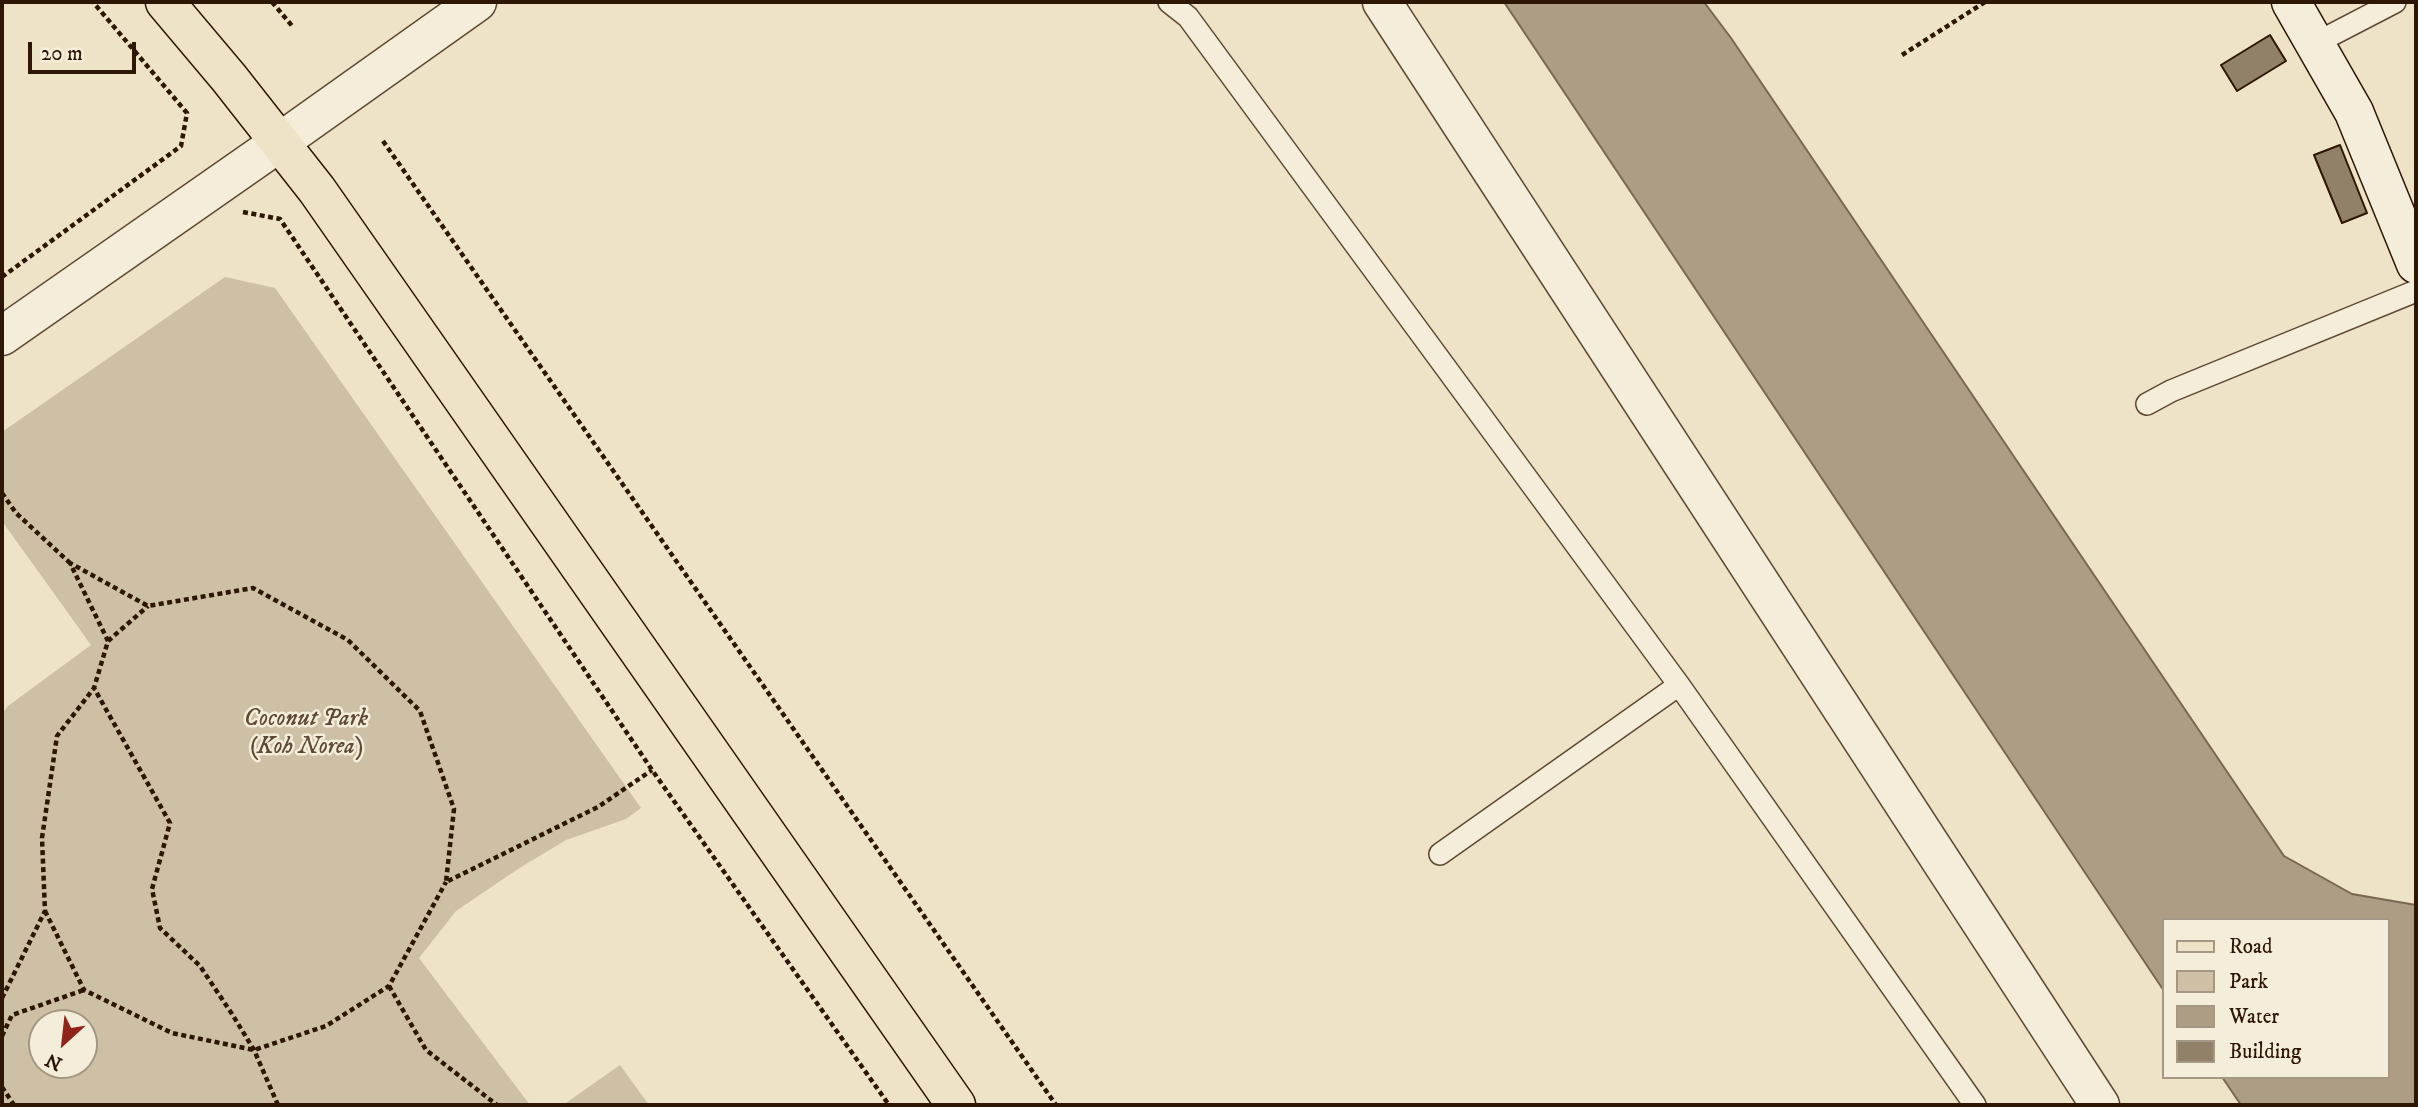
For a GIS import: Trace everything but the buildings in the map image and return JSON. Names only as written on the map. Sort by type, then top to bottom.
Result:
[{"type":"main road","points":[[165,2],[317,190],[956,1105]]},
{"type":"street","points":[[2,336],[477,2]]},
{"type":"street","points":[[1382,2],[2100,1105]]},
{"type":"street","points":[[2291,2],[2354,112],[2415,256]]},
{"type":"lane","points":[[1169,2],[1188,17],[1679,685],[1975,1105]]},
{"type":"lane","points":[[2316,43],[2395,2]]},
{"type":"lane","points":[[2147,404],[2171,391],[2416,291]]},
{"type":"lane","points":[[1440,853],[1679,685]]},
{"type":"path","points":[[2,276],[181,146],[187,113],[93,2]]},
{"type":"path","points":[[272,2],[293,27]]},
{"type":"path","points":[[1902,55],[1985,2]]},
{"type":"path","points":[[383,141],[1056,1105]]},
{"type":"path","points":[[233,211],[280,219],[652,769],[889,1105]]},
{"type":"path","points":[[2,493],[16,513],[70,563],[148,606]]},
{"type":"path","points":[[70,563],[108,641]]},
{"type":"path","points":[[253,588],[348,640],[420,711],[454,809],[446,882],[389,986],[326,1026],[254,1050],[172,1033],[84,990],[45,911],[42,838],[57,736],[94,688],[108,641],[148,606],[253,588]]},
{"type":"path","points":[[94,688],[170,823],[152,889],[160,928],[200,966],[254,1050],[278,1105]]},
{"type":"path","points":[[446,882],[598,807],[652,769]]},
{"type":"path","points":[[2,998],[45,911]]},
{"type":"path","points":[[389,986],[426,1050],[497,1105]]},
{"type":"path","points":[[2,1036],[12,1015],[84,990]]},
{"type":"path","points":[[2,1087],[14,1105]]},
{"type":"green space","name":"Coconut Park (Koh Norea)","points":[[225,277],[275,288],[641,808],[626,819],[566,840],[518,869],[456,911],[419,958],[530,1105],[2,1105],[2,714],[8,706],[91,645],[2,521],[2,432]]},
{"type":"green space","points":[[620,1065],[649,1105],[563,1105]]},
{"type":"water","points":[[1504,2],[1704,2],[1731,38],[2284,856],[2352,894],[2416,905],[2416,1105],[2241,1105],[2223,1079],[2390,1079],[2390,918],[2162,918],[2162,988]]}]
